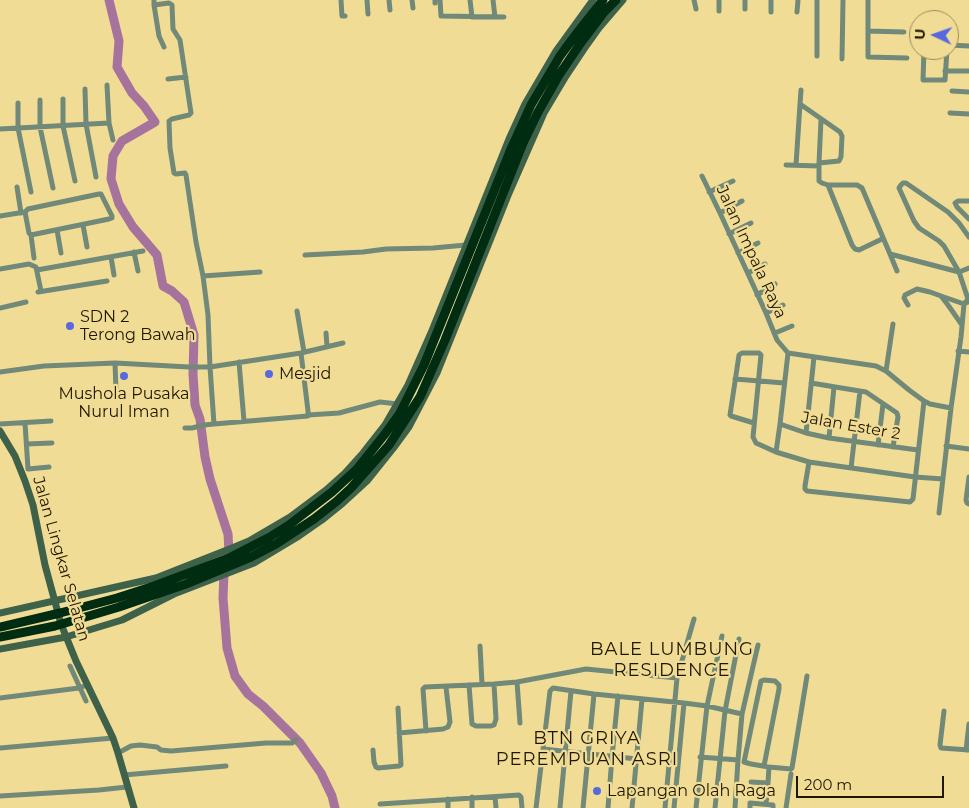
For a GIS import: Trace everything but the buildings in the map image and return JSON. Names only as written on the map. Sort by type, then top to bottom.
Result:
[{"type":"highway","points":[[0,637],[59,625],[157,595],[224,568],[309,511],[357,469],[386,434],[400,413],[424,365],[510,149],[531,105],[560,56],[603,0]]},
{"type":"highway","points":[[0,627],[57,614],[252,560],[314,519],[338,500],[366,472],[389,445],[420,397],[523,143],[538,112],[559,75],[580,44],[604,12],[616,0]]},
{"type":"street","points":[[367,0],[368,14]]},
{"type":"street","points":[[389,0],[390,10]]},
{"type":"street","points":[[412,0],[413,8]]},
{"type":"street","points":[[470,0],[472,17]]},
{"type":"street","points":[[494,0],[495,17]]},
{"type":"street","points":[[0,613],[156,578],[249,541],[290,517],[326,490],[363,453],[385,425],[398,404],[422,354],[525,104],[556,51],[593,0]]},
{"type":"street","points":[[252,560],[299,536],[343,503],[367,481],[409,427],[437,373],[509,193],[544,113],[584,49],[622,0]]},
{"type":"street","points":[[694,0],[696,9]]},
{"type":"street","points":[[719,0],[719,11]]},
{"type":"street","points":[[745,0],[745,9]]},
{"type":"street","points":[[771,0],[771,12]]},
{"type":"street","points":[[797,12],[798,0]]},
{"type":"street","points":[[816,56],[817,0]]},
{"type":"street","points":[[842,59],[843,0]]},
{"type":"street","points":[[868,0],[868,58],[907,58]]},
{"type":"street","points":[[436,1],[441,16],[504,18]]},
{"type":"street","points":[[164,47],[159,36],[154,2],[171,4],[173,29],[180,40],[191,113],[190,116],[169,121],[170,148],[174,173],[185,173],[186,175],[203,276],[208,315],[214,424]]},
{"type":"street","points":[[868,31],[904,32]]},
{"type":"street","points":[[924,60],[923,80],[945,80],[946,60]]},
{"type":"street","points":[[945,71],[969,71]]},
{"type":"street","points":[[168,79],[186,78]]},
{"type":"street","points":[[107,86],[109,123],[113,140]]},
{"type":"street","points":[[85,89],[86,124],[96,177]]},
{"type":"street","points":[[796,165],[801,90]]},
{"type":"street","points":[[952,92],[969,92]]},
{"type":"street","points":[[63,99],[63,126],[75,182]]},
{"type":"street","points":[[40,100],[40,127],[52,188]]},
{"type":"street","points":[[18,103],[18,128],[31,192]]},
{"type":"street","points":[[786,165],[819,164],[839,161],[841,157],[842,136],[840,132],[800,104]]},
{"type":"street","points":[[950,113],[969,114]]},
{"type":"street","points":[[821,120],[820,181],[828,184],[854,184],[862,188],[896,271]]},
{"type":"street","points":[[0,129],[109,123]]},
{"type":"street","name":"Jalan Impala Raya","points":[[702,176],[777,340],[788,352]]},
{"type":"street","points":[[709,192],[733,181]]},
{"type":"street","points":[[939,513],[958,351],[968,301],[959,272],[941,243],[919,228],[914,221],[900,188],[901,185],[906,183],[948,212],[969,237]]},
{"type":"street","points":[[828,184],[855,249],[859,250],[882,239]]},
{"type":"street","points":[[17,187],[23,213],[31,235],[34,258]]},
{"type":"street","points":[[0,216],[23,213],[28,209],[101,194],[112,216],[112,218],[83,225],[31,235]]},
{"type":"street","points":[[969,201],[958,200],[955,203],[969,219]]},
{"type":"street","points":[[720,213],[742,201]]},
{"type":"street","points":[[730,234],[750,223]]},
{"type":"street","points":[[83,225],[87,247]]},
{"type":"street","points":[[57,230],[61,253]]},
{"type":"street","points":[[738,253],[758,243]]},
{"type":"street","points":[[304,255],[466,245]]},
{"type":"street","points":[[37,270],[143,251]]},
{"type":"street","points":[[134,252],[138,270]]},
{"type":"street","points":[[890,254],[959,272],[969,268]]},
{"type":"street","points":[[111,257],[114,276]]},
{"type":"street","points":[[0,268],[29,264],[36,267],[40,292],[107,281]]},
{"type":"street","points":[[748,273],[765,264]]},
{"type":"street","points":[[203,276],[260,272]]},
{"type":"street","points":[[757,295],[775,284]]},
{"type":"street","points":[[908,304],[904,298],[905,295],[917,289],[940,296],[968,301]]},
{"type":"street","points":[[940,296],[962,326]]},
{"type":"street","points":[[0,308],[26,302]]},
{"type":"street","points":[[766,313],[783,305]]},
{"type":"street","points":[[297,311],[308,415]]},
{"type":"street","points":[[886,371],[893,324]]},
{"type":"street","points":[[775,333],[792,326]]},
{"type":"street","points":[[326,333],[328,346]]},
{"type":"street","points":[[0,372],[44,366],[115,363],[210,367],[344,343]]},
{"type":"street","points":[[958,351],[969,352]]},
{"type":"street","points":[[776,452],[788,352],[876,366],[886,371],[924,401],[951,408]]},
{"type":"street","points":[[754,423],[730,415],[740,354],[742,353],[759,354],[761,356],[753,437],[756,443],[776,452],[808,462],[915,477],[943,479]]},
{"type":"street","points":[[806,433],[814,357]]},
{"type":"street","points":[[239,362],[244,421]]},
{"type":"street","points":[[115,363],[116,391]]},
{"type":"street","points":[[736,379],[784,383]]},
{"type":"street","points":[[810,383],[867,393],[897,413],[893,447]]},
{"type":"street","points":[[829,438],[834,387]]},
{"type":"street","points":[[851,468],[860,391]]},
{"type":"street","points":[[808,462],[805,489],[807,491],[911,501],[913,499],[924,401]]},
{"type":"street","points":[[185,428],[339,413],[380,402],[398,404]]},
{"type":"street","points":[[878,445],[883,404]]},
{"type":"street","points":[[0,424],[51,421]]},
{"type":"street","points":[[25,422],[28,469],[49,467]]},
{"type":"street","name":"Jalan Ester 2","points":[[780,424],[806,433],[829,438],[918,450]]},
{"type":"street","name":"Jalan Lingkar Selatan","points":[[0,432],[26,481],[35,512],[45,565],[66,637],[113,738],[134,808]]},
{"type":"street","points":[[26,444],[52,442]]},
{"type":"street","points":[[946,446],[969,449]]},
{"type":"street","points":[[969,477],[966,500],[969,504]]},
{"type":"street","points":[[0,649],[66,637],[122,620],[224,568]]},
{"type":"street","points":[[665,808],[677,678],[694,619]]},
{"type":"street","points":[[696,808],[706,706],[722,636]]},
{"type":"street","points":[[716,808],[725,710],[739,639]]},
{"type":"street","points":[[735,808],[742,714],[758,645]]},
{"type":"street","points":[[480,646],[482,684]]},
{"type":"street","points":[[70,666],[86,701]]},
{"type":"street","points":[[426,731],[423,689],[425,687],[517,682],[586,669],[677,678]]},
{"type":"street","points":[[766,804],[767,766],[779,685],[775,681],[764,680],[760,682],[743,759],[744,762],[746,763],[767,766],[791,769],[807,676]]},
{"type":"street","points":[[517,682],[520,723]]},
{"type":"street","points":[[469,685],[472,724],[476,726],[491,726],[494,725],[496,719],[494,684]]},
{"type":"street","points":[[0,698],[79,688],[87,685]]},
{"type":"street","points":[[399,732],[446,728],[449,725],[446,687]]},
{"type":"street","points":[[536,808],[550,691],[553,688],[706,706],[742,714]]},
{"type":"street","points":[[560,808],[571,691]]},
{"type":"street","points":[[583,808],[594,694]]},
{"type":"street","points":[[608,808],[618,696]]},
{"type":"street","points":[[632,808],[642,699]]},
{"type":"street","points":[[674,808],[684,703]]},
{"type":"street","points":[[372,750],[376,767],[400,766],[398,708]]},
{"type":"street","points":[[944,711],[941,748],[967,750],[969,724]]},
{"type":"street","points":[[0,748],[113,738]]},
{"type":"street","points":[[118,753],[131,746],[157,746],[161,750],[170,751],[266,743],[292,743],[296,740]]},
{"type":"street","points":[[543,749],[636,759]]},
{"type":"street","points":[[700,757],[738,760]]},
{"type":"street","points":[[124,775],[226,766]]},
{"type":"street","points":[[786,808],[790,774]]},
{"type":"street","points":[[751,782],[768,783]]},
{"type":"street","points":[[0,796],[127,787]]},
{"type":"street","points":[[380,804],[402,805],[425,800],[519,795],[522,808]]},
{"type":"street","points":[[472,797],[472,808]]},
{"type":"street","points":[[495,797],[496,808]]},
{"type":"street","points":[[448,799],[448,808]]},
{"type":"street","points":[[425,800],[425,808]]},
{"type":"street","points":[[750,808],[750,803],[773,805],[773,808]]},
{"type":"waterway","points":[[109,0],[119,41],[117,67],[132,93],[155,122],[122,141],[113,156],[111,179],[119,204],[133,227],[157,255],[163,286],[184,302],[194,335],[193,374],[195,405],[200,419],[210,479],[228,534],[229,553],[224,572],[223,598],[227,648],[235,676],[248,694],[263,706],[300,743],[321,773],[332,796],[335,808]]},
{"type":"place","name":"SDN 2 Terong Bawah","points":[[70,326]]},
{"type":"place","name":"Mesjid","points":[[269,374]]},
{"type":"place","name":"Mushola Pusaka Nurul Iman","points":[[124,376]]},
{"type":"place","name":"Lapangan Olah Raga","points":[[597,791]]},
{"type":"district","name":"BALE LUMBUNG RESIDENCE","points":[[672,660]]},
{"type":"district","name":"BTN GRIYA PEREMPUAN ASRI","points":[[587,750]]}]
